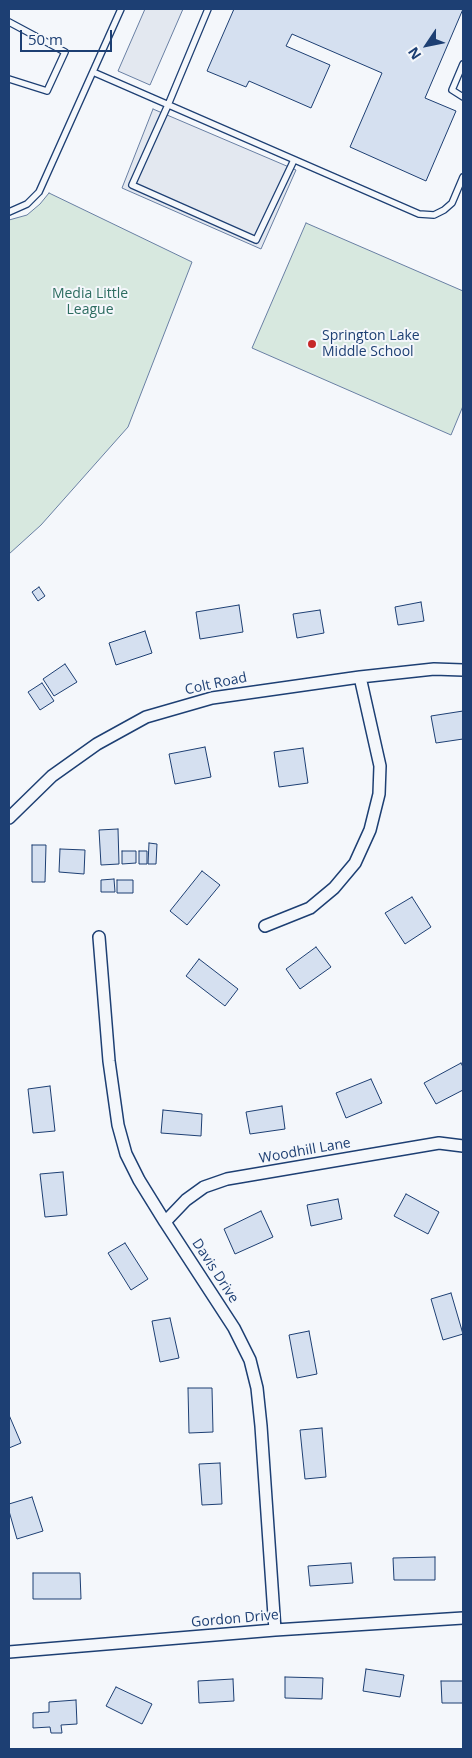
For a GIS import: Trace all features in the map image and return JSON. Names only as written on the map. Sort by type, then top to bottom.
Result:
[{"type":"street","name":"Colt Road","points":[[9,818],[52,776],[97,744],[146,717],[212,698],[360,677],[434,669],[463,670]]},
{"type":"street","points":[[265,926],[310,908],[334,888],[355,863],[370,830],[379,794],[380,766],[360,677]]},
{"type":"street","name":"Davis Drive","points":[[99,937],[109,1061],[118,1125],[126,1154],[164,1222],[234,1328],[250,1360],[257,1388],[262,1426],[275,1630]]},
{"type":"street","name":"Woodhill Lane","points":[[164,1222],[192,1195],[204,1187],[227,1179],[439,1143],[463,1146]]},
{"type":"street","name":"Gordon Drive","points":[[9,1652],[275,1630],[463,1618]]},
{"type":"lane","points":[[9,212],[27,204],[39,192],[121,9]]},
{"type":"lane","points":[[208,9],[132,185],[256,240],[294,160]]},
{"type":"lane","points":[[9,22],[64,52],[47,91],[9,79]]},
{"type":"lane","points":[[463,64],[452,90],[463,97]]},
{"type":"lane","points":[[93,72],[419,214],[434,215],[444,210],[452,203],[463,177]]},
{"type":"green space","name":"Media Little League","points":[[49,193],[192,262],[128,427],[41,525],[9,554],[9,220],[27,215]]},
{"type":"green space","points":[[306,223],[463,291],[463,406],[451,435],[252,348]]},
{"type":"shaded area","points":[[145,9],[183,9],[150,85],[118,71]]},
{"type":"shaded area","points":[[153,109],[296,170],[261,249],[122,188]]},
{"type":"building","points":[[234,9],[463,9],[425,98],[456,111],[426,181],[350,147],[382,73],[292,34],[286,46],[330,65],[311,108],[249,81],[246,87],[207,71]]},
{"type":"building","points":[[39,587],[45,596],[38,601],[32,592]]},
{"type":"building","points":[[421,602],[424,621],[398,625],[395,607]]},
{"type":"building","points":[[239,605],[243,632],[200,639],[196,612]]},
{"type":"building","points":[[320,610],[324,633],[297,638],[293,614]]},
{"type":"building","points":[[145,631],[152,653],[116,665],[109,643]]},
{"type":"building","points":[[65,664],[77,682],[54,696],[43,679]]},
{"type":"building","points":[[42,683],[54,701],[40,710],[28,692]]},
{"type":"building","points":[[463,711],[463,739],[436,743],[431,716]]},
{"type":"building","points":[[205,747],[211,777],[175,784],[169,754]]},
{"type":"building","points":[[303,748],[308,783],[279,787],[274,752]]},
{"type":"building","points":[[118,829],[119,864],[101,865],[99,830]]},
{"type":"building","points":[[149,843],[157,844],[156,864],[148,864]]},
{"type":"building","points":[[32,845],[46,845],[45,882],[32,882]]},
{"type":"building","points":[[60,849],[85,850],[84,874],[59,872]]},
{"type":"building","points":[[122,851],[136,851],[136,863],[122,864]]},
{"type":"building","points":[[139,851],[147,851],[147,864],[139,864]]},
{"type":"building","points":[[202,871],[220,885],[187,925],[170,911]]},
{"type":"building","points":[[114,879],[115,892],[101,892],[101,880]]},
{"type":"building","points":[[117,880],[133,880],[133,893],[117,893]]},
{"type":"building","points":[[412,897],[431,927],[405,944],[385,913]]},
{"type":"building","points":[[316,947],[331,967],[300,989],[286,969]]},
{"type":"building","points":[[199,959],[238,989],[225,1006],[186,976]]},
{"type":"building","points":[[461,1063],[463,1067],[463,1090],[436,1104],[424,1083]]},
{"type":"building","points":[[371,1079],[382,1103],[346,1118],[336,1093]]},
{"type":"building","points":[[50,1086],[55,1131],[33,1133],[28,1089]]},
{"type":"building","points":[[282,1106],[285,1129],[250,1134],[246,1112]]},
{"type":"building","points":[[163,1110],[202,1114],[201,1136],[161,1133]]},
{"type":"building","points":[[63,1172],[67,1215],[45,1217],[40,1174]]},
{"type":"building","points":[[406,1194],[439,1212],[428,1234],[394,1216]]},
{"type":"building","points":[[338,1199],[342,1219],[311,1226],[307,1205]]},
{"type":"building","points":[[261,1211],[273,1237],[235,1254],[224,1229]]},
{"type":"building","points":[[125,1243],[148,1279],[131,1290],[108,1253]]},
{"type":"building","points":[[451,1293],[463,1334],[443,1340],[431,1299]]},
{"type":"building","points":[[170,1318],[179,1358],[160,1362],[152,1321]]},
{"type":"building","points":[[309,1331],[317,1374],[297,1378],[289,1335]]},
{"type":"building","points":[[188,1388],[212,1388],[213,1432],[189,1433]]},
{"type":"building","points":[[9,1415],[21,1443],[9,1448]]},
{"type":"building","points":[[322,1428],[326,1477],[305,1479],[300,1430]]},
{"type":"building","points":[[220,1463],[222,1504],[202,1505],[199,1464]]},
{"type":"building","points":[[32,1497],[43,1531],[17,1539],[9,1511],[9,1504]]},
{"type":"building","points":[[435,1557],[435,1580],[394,1580],[393,1558]]},
{"type":"building","points":[[351,1563],[353,1583],[310,1586],[308,1566]]},
{"type":"building","points":[[33,1573],[80,1573],[81,1599],[33,1599]]},
{"type":"building","points":[[366,1669],[404,1675],[400,1697],[363,1691]]},
{"type":"building","points":[[285,1677],[323,1678],[322,1699],[285,1698]]},
{"type":"building","points":[[233,1679],[234,1701],[199,1703],[198,1681]]},
{"type":"building","points":[[441,1681],[463,1681],[463,1703],[442,1703]]},
{"type":"building","points":[[116,1687],[152,1704],[142,1724],[106,1706]]},
{"type":"building","points":[[76,1700],[77,1724],[61,1725],[62,1733],[51,1733],[50,1727],[33,1728],[33,1713],[49,1712],[49,1702]]},
{"type":"place","name":"Springton Lake Middle School","points":[[312,344]]}]
